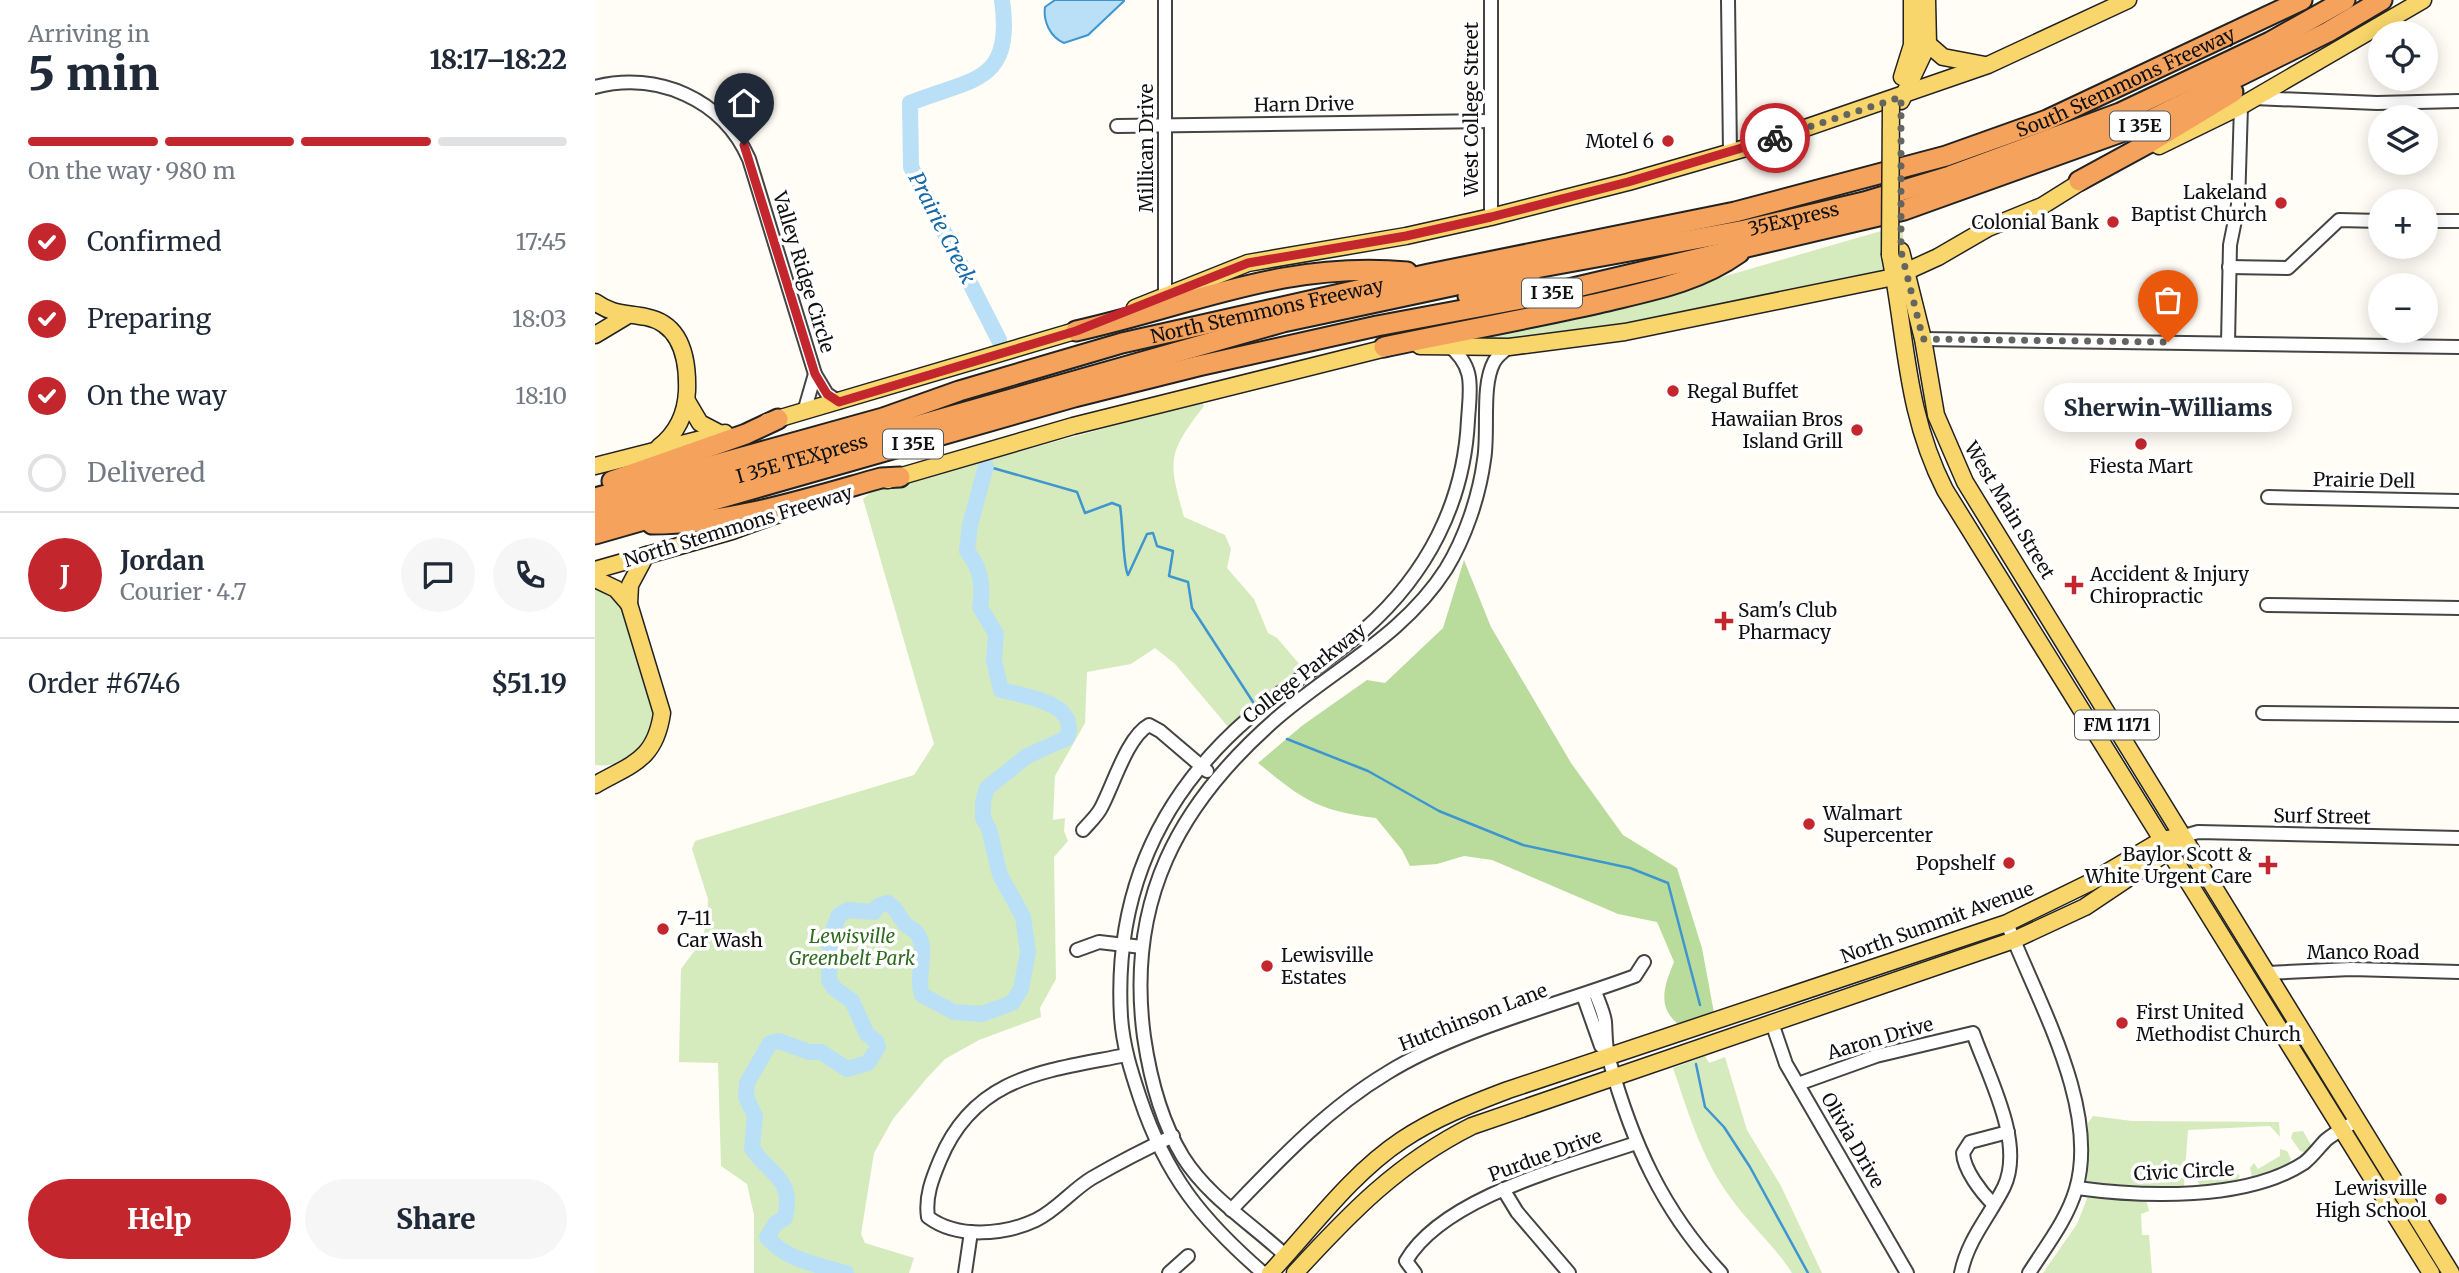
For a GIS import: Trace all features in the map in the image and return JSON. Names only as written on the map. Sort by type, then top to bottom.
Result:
[{"type":"highway","name":"South Stemmons Freeway","points":[[1946,156],[2047,120],[2302,0]]},
{"type":"highway","name":"35Express","points":[[1212,342],[1357,305],[1745,230],[1864,201],[2007,158],[2120,113],[2216,69],[2345,0]]},
{"type":"highway","name":"South Stemmons Freeway","points":[[1904,210],[2138,126],[2328,32],[2382,0]]},
{"type":"highway","points":[[2080,181],[2147,144],[2328,32]]},
{"type":"highway","name":"North Stemmons Freeway","points":[[595,498],[883,418],[959,391],[1122,343],[1429,274],[1747,209],[1946,156]]},
{"type":"highway","name":"North Stemmons Freeway","points":[[595,534],[781,483],[1074,397],[1198,366],[1377,326],[1543,295],[1904,210]]},
{"type":"highway","points":[[1198,366],[1226,348],[1237,345],[1361,315],[1450,300],[1575,272],[1654,246]]},
{"type":"highway","points":[[1384,346],[1562,311],[1695,279],[1717,269],[1748,247]]},
{"type":"highway","points":[[1076,331],[1150,314],[1242,284],[1286,275],[1368,269],[1429,274]]},
{"type":"highway","points":[[959,391],[1002,388],[1153,349],[1212,342]]},
{"type":"highway","name":"I 35E TEXpress","points":[[595,517],[1212,342]]},
{"type":"highway","points":[[595,487],[747,434],[778,419]]},
{"type":"highway","points":[[629,524],[693,524],[766,509],[881,478],[900,477]]},
{"type":"main road","points":[[1896,102],[1988,65],[2128,0]]},
{"type":"main road","points":[[1900,275],[1988,228],[2042,206],[2080,181],[2246,102],[2423,0]]},
{"type":"main road","name":"West Main Street","points":[[1896,102],[1928,44],[1923,2]]},
{"type":"main road","name":"West Main Street","points":[[1923,2],[1896,102],[1895,253],[1923,339],[1937,418],[1949,451],[2451,1273]]},
{"type":"main road","points":[[1928,44],[1943,57],[1988,65]]},
{"type":"main road","name":"North Stemmons Freeway","points":[[595,466],[804,412],[1076,331],[1248,263],[1406,236],[1491,217],[1628,182],[1896,102]]},
{"type":"main road","name":"North Stemmons Freeway","points":[[595,570],[1073,426],[1384,346],[1509,346],[1625,332],[1900,275]]},
{"type":"main road","name":"West Main Street","points":[[1900,275],[1899,300],[1911,394],[1921,439],[1945,490],[2431,1273]]},
{"type":"main road","points":[[1868,283],[1890,287],[1899,300]]},
{"type":"main road","points":[[595,302],[625,317],[647,317],[662,324],[679,339],[688,374],[687,401],[675,431],[654,450]]},
{"type":"main road","points":[[595,335],[625,317]]},
{"type":"main road","points":[[687,401],[700,423],[721,434]]},
{"type":"main road","points":[[1969,530],[1988,518]]},
{"type":"main road","points":[[595,785],[635,766],[649,750],[659,732],[662,713],[629,604],[630,585],[646,555]]},
{"type":"main road","points":[[595,579],[616,589],[629,604]]},
{"type":"main road","points":[[595,769],[618,774]]},
{"type":"main road","name":"North Summit Avenue","points":[[1271,1273],[1346,1189],[1402,1140],[1464,1107],[2007,923],[2184,836]]},
{"type":"main road","name":"North Summit Avenue","points":[[1300,1271],[1347,1216],[1391,1175],[1441,1141],[1472,1126],[1614,1075],[2014,940],[2085,907],[2166,846]]},
{"type":"main road","points":[[1755,1007],[1772,1023]]},
{"type":"main road","name":"College Parkway","points":[[1286,1256],[1300,1271]]},
{"type":"street","name":"Millican Drive","points":[[1165,0],[1165,296]]},
{"type":"street","name":"West College Street","points":[[1490,0],[1491,217]]},
{"type":"street","points":[[1728,0],[1730,152]]},
{"type":"street","name":"Valley Ridge Circle","points":[[595,86],[634,81],[660,84],[699,101],[735,133],[749,159],[815,374],[827,394],[839,402]]},
{"type":"street","points":[[2228,344],[2229,267],[2233,222],[2238,205],[2246,102],[2459,101]]},
{"type":"street","name":"Harn Drive","points":[[1118,126],[1491,121]]},
{"type":"street","points":[[2229,267],[2288,268],[2339,220],[2368,220]]},
{"type":"street","points":[[2438,221],[2459,221]]},
{"type":"street","points":[[1923,339],[2459,347]]},
{"type":"street","name":"College Parkway","points":[[1263,1273],[1202,1215],[1175,1180],[1156,1144],[1126,1055],[1121,1007],[1123,944],[1144,859],[1174,800],[1201,766],[1251,716],[1365,630],[1423,565],[1449,513],[1465,460],[1471,381],[1461,355],[1448,345]]},
{"type":"street","name":"College Parkway","points":[[1286,1256],[1231,1210],[1192,1169],[1173,1136],[1154,1091],[1139,999],[1146,914],[1168,851],[1192,809],[1216,778],[1278,717],[1409,616],[1446,569],[1468,520],[1485,459],[1490,374],[1495,360],[1509,346]]},
{"type":"street","name":"Valley Ridge Circle","points":[[804,412],[815,374]]},
{"type":"street","name":"Prairie Dell","points":[[2268,497],[2459,501]]},
{"type":"street","points":[[1449,513],[1468,520]]},
{"type":"street","points":[[2267,605],[2459,608]]},
{"type":"street","points":[[1308,672],[1319,686]]},
{"type":"street","points":[[2263,713],[2459,715]]},
{"type":"street","points":[[1083,830],[1101,809],[1122,764],[1143,729],[1149,725],[1160,731],[1216,778]]},
{"type":"street","name":"Surf Street","points":[[2184,836],[2198,832],[2459,838]]},
{"type":"street","points":[[2007,923],[2073,1087],[2082,1135],[2077,1188],[2061,1224],[2029,1273]]},
{"type":"street","points":[[1077,950],[1099,942],[1142,947]]},
{"type":"street","name":"Hutchinson Lane","points":[[1231,1210],[1315,1126],[1387,1072],[1469,1035],[1635,976],[1644,962]]},
{"type":"street","name":"Manco Road","points":[[2267,972],[2459,972]]},
{"type":"street","points":[[1589,993],[1605,1020],[1609,1058],[1636,1143],[1669,1210],[1689,1240],[1721,1273]]},
{"type":"street","name":"Olivia Drive","points":[[1772,1023],[1782,1055],[1907,1273]]},
{"type":"street","name":"Aaron Drive","points":[[1798,1084],[1876,1056],[1973,1033],[2008,1132]]},
{"type":"street","points":[[1126,1055],[1023,1078],[997,1090],[967,1115],[947,1142],[926,1202],[928,1217],[936,1223],[971,1232],[1005,1229],[1037,1219],[1089,1180],[1173,1136]]},
{"type":"street","name":"Civic Circle","points":[[2077,1188],[2130,1195],[2218,1192],[2248,1186],[2306,1162],[2329,1138],[2358,1120]]},
{"type":"street","points":[[1961,1273],[1972,1238],[1993,1204],[2009,1172],[2011,1156],[2008,1132],[1970,1142],[1963,1153],[1979,1188],[1993,1204]]},
{"type":"street","name":"Purdue Drive","points":[[1415,1273],[1406,1261],[1426,1237],[1465,1209],[1503,1189],[1636,1143]]},
{"type":"street","points":[[1503,1189],[1517,1212],[1569,1273]]},
{"type":"street","points":[[965,1273],[971,1232]]},
{"type":"street","points":[[1169,1273],[1188,1256]]},
{"type":"green space","points":[[1888,229],[1903,230],[1903,269],[1598,329],[1508,339],[1464,338],[1691,286]]},
{"type":"green space","name":"Lewisville Greenbelt Park","points":[[1202,402],[1204,406],[1183,436],[1174,458],[1175,482],[1184,517],[1225,535],[1231,549],[1227,568],[1254,599],[1268,633],[1277,638],[1301,666],[1301,671],[1229,728],[1175,664],[1155,648],[1131,664],[1087,672],[1085,723],[1055,776],[1053,820],[1065,818],[1064,831],[1068,841],[1054,857],[1056,979],[1040,1008],[1041,1017],[979,1040],[945,1059],[893,1119],[874,1153],[861,1234],[865,1243],[914,1258],[909,1273],[754,1273],[754,1215],[747,1184],[721,1166],[718,1063],[679,1062],[681,969],[701,942],[707,922],[708,899],[692,849],[695,841],[914,775],[934,744],[863,499],[872,491]]},
{"type":"green space","points":[[1464,560],[1491,627],[1571,763],[1623,835],[1677,868],[1702,948],[1714,1013],[1678,1024],[1671,1017],[1664,995],[1674,962],[1657,922],[1618,914],[1492,860],[1464,856],[1437,864],[1410,866],[1402,850],[1376,818],[1324,807],[1300,795],[1258,763],[1303,725],[1367,680],[1385,683],[1443,628]]},
{"type":"green space","points":[[595,588],[603,588],[619,602],[653,710],[649,733],[644,743],[629,758],[608,765],[595,765]]},
{"type":"green space","points":[[1705,1056],[1709,1063],[1725,1057],[1747,1130],[1781,1186],[1822,1273],[1792,1273],[1737,1207],[1711,1167],[1673,1068]]},
{"type":"green space","points":[[2093,1116],[2132,1121],[2279,1122],[2280,1137],[2270,1126],[2188,1130],[2184,1186],[2138,1190],[2090,1186],[2087,1182],[2088,1123]]},
{"type":"green space","points":[[2303,1131],[2311,1145],[2307,1153],[2300,1151],[2291,1138],[2293,1132]]},
{"type":"green space","points":[[2280,1149],[2287,1151],[2291,1159],[2288,1164],[2252,1177],[2250,1168],[2254,1163],[2258,1169],[2280,1156]]},
{"type":"green space","points":[[2201,1175],[2240,1176],[2233,1183],[2222,1185],[2200,1185],[2196,1179]]},
{"type":"green space","points":[[2088,1196],[2146,1199],[2149,1211],[2141,1214],[2142,1235],[2149,1235],[2152,1273],[2043,1273],[2077,1224]]},
{"type":"water","points":[[1055,0],[1124,1],[1088,35],[1064,43],[1051,33],[1045,18],[1045,7]]},
{"type":"waterway","name":"Prairie Creek","points":[[999,340],[911,167],[910,103],[969,82],[983,74],[994,63],[1001,48],[1004,28],[1002,0]]},
{"type":"waterway","points":[[986,466],[1077,492],[1085,513],[1112,503],[1120,506],[1128,575],[1147,534],[1153,533],[1157,546],[1173,551],[1169,576],[1188,582],[1192,608],[1253,702]]},
{"type":"waterway","name":"Prairie Creek","points":[[846,1273],[793,1256],[774,1245],[767,1237],[776,1223],[785,1218],[786,1195],[779,1179],[752,1149],[755,1116],[746,1097],[747,1083],[770,1043],[779,1041],[809,1052],[821,1052],[847,1069],[868,1063],[878,1047],[876,1041],[867,1034],[852,1001],[834,988],[829,980],[830,938],[839,915],[848,910],[874,912],[878,906],[888,903],[894,908],[905,924],[917,933],[921,942],[922,995],[954,1012],[982,1014],[1012,1003],[1021,989],[1028,952],[1023,917],[1000,875],[989,829],[983,818],[983,802],[987,788],[1027,756],[1067,738],[1069,726],[1066,717],[1048,703],[1001,690],[994,661],[996,634],[980,607],[980,577],[967,551],[970,525],[986,466]]},
{"type":"waterway","points":[[1287,739],[1368,771],[1439,811],[1523,845],[1630,868],[1668,883],[1700,1005]]},
{"type":"waterway","points":[[1696,1064],[1705,1107],[1724,1127],[1750,1167],[1808,1273]]},
{"type":"way so far","points":[[1775,138],[1901,97],[1901,251],[1923,339],[2168,342]]},
{"type":"place","name":"Motel 6","points":[[1668,141]]},
{"type":"place","name":"Lakeland Baptist Church","points":[[2281,203]]},
{"type":"place","name":"Colonial Bank","points":[[2113,222]]},
{"type":"place","name":"Sherwin-Williams","points":[[2168,342]]},
{"type":"place","name":"Regal Buffet","points":[[1673,391]]},
{"type":"place","name":"Hawaiian Bros Island Grill","points":[[1857,430]]},
{"type":"place","name":"Fiesta Mart","points":[[2141,444]]},
{"type":"place","name":"Accident & Injury Chiropractic","points":[[2074,585]]},
{"type":"place","name":"Sam's Club Pharmacy","points":[[1724,621]]},
{"type":"place","name":"Walmart Supercenter","points":[[1809,824]]},
{"type":"place","name":"Popshelf","points":[[2009,863]]},
{"type":"place","name":"Baylor Scott & White Urgent Care","points":[[2268,865]]},
{"type":"place","name":"7-11 Car Wash","points":[[663,929]]},
{"type":"place","name":"Lewisville Estates","points":[[1267,966]]},
{"type":"place","name":"First United Methodist Church","points":[[2122,1023]]},
{"type":"place","name":"Lewisville High School","points":[[2441,1199]]},
{"type":"route","points":[[744,145],[815,374],[827,394],[839,402],[1076,331],[1248,263],[1365,244],[1491,217],[1628,182],[1775,138]]}]
